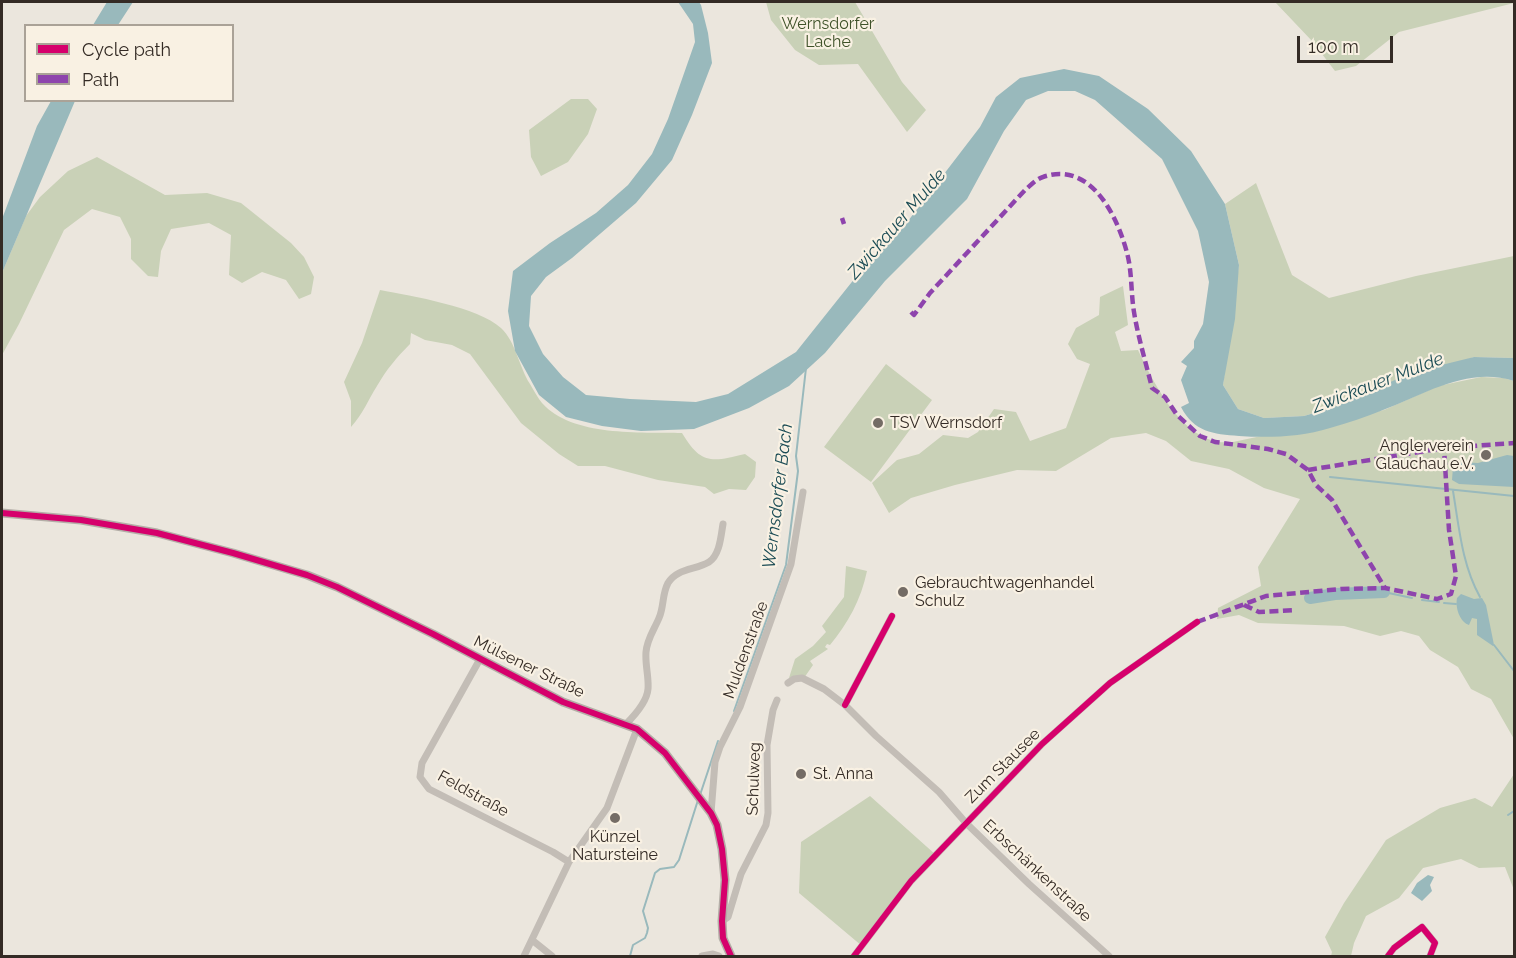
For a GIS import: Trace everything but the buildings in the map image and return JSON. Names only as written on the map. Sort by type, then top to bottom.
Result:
[{"type":"street","name":"Muldenstraße","points":[[711,813],[715,762],[740,707],[791,564],[803,492]]},
{"type":"street","name":"Mülsener Straße","points":[[2,513],[81,520],[157,533],[307,575],[338,587],[563,702],[638,729],[664,753],[711,813],[717,825],[722,849],[724,880],[722,921],[725,955]]},
{"type":"street","points":[[626,724],[638,712],[648,691],[646,650],[649,637],[660,618],[663,596],[669,581],[685,569],[709,562],[715,554],[723,524]]},
{"type":"street","points":[[845,705],[892,616]]},
{"type":"street","name":"Zum Stausee","points":[[854,957],[911,881],[1042,744],[1110,683],[1197,622]]},
{"type":"street","name":"Feldstraße","points":[[480,659],[422,763],[420,777],[429,789],[569,862]]},
{"type":"street","name":"Erbschänkenstraße","points":[[788,683],[802,678],[824,689],[845,705],[939,792],[966,823],[1109,957]]},
{"type":"street","name":"Schulweg","points":[[722,921],[728,917],[741,874],[766,825],[768,813],[767,745],[777,700]]},
{"type":"street","points":[[524,957],[569,862],[607,808],[638,729]]},
{"type":"street","points":[[1388,957],[1394,948],[1422,927],[1435,943],[1430,957]]},
{"type":"street","points":[[532,940],[552,957]]},
{"type":"street","points":[[702,957],[713,954],[725,955]]},
{"type":"green space","name":"Wernsdorfer Lache","points":[[766,2],[855,2],[902,82],[926,110],[907,132],[858,64],[819,65],[795,50],[771,20]]},
{"type":"green space","points":[[1275,2],[1514,3],[1399,32],[1356,66],[1335,71],[1312,41]]},
{"type":"green space","points":[[571,99],[588,99],[597,109],[588,134],[568,162],[541,176],[531,157],[529,130]]},
{"type":"green space","points":[[97,157],[165,195],[207,193],[241,203],[291,243],[304,257],[314,277],[311,294],[299,299],[286,280],[262,272],[242,283],[229,275],[231,235],[209,223],[171,229],[161,251],[158,277],[148,276],[131,259],[131,239],[120,217],[92,209],[64,230],[2,355],[2,273],[26,216],[40,197],[68,171]]},
{"type":"green space","points":[[1256,183],[1292,275],[1329,298],[1416,276],[1514,256],[1514,358],[1474,357],[1304,416],[1264,418],[1238,409],[1223,385],[1239,265],[1225,204]]},
{"type":"green space","points":[[1123,286],[1128,325],[1115,332],[1121,351],[1138,350],[1159,390],[1178,416],[1201,436],[1216,442],[1233,442],[1384,410],[1438,386],[1481,377],[1514,381],[1514,739],[1491,699],[1471,689],[1458,667],[1430,650],[1419,636],[1401,631],[1380,636],[1344,626],[1258,623],[1239,615],[1217,619],[1218,608],[1261,586],[1258,567],[1300,499],[1264,488],[1229,469],[1191,461],[1166,441],[1146,433],[1111,438],[1056,471],[1017,470],[955,485],[911,498],[889,513],[872,483],[897,460],[919,454],[943,435],[968,438],[978,432],[994,409],[1016,412],[1030,441],[1066,428],[1090,364],[1077,359],[1068,344],[1076,328],[1099,315],[1100,297]]},
{"type":"green space","points":[[380,290],[461,308],[491,321],[501,328],[510,340],[526,377],[542,403],[555,414],[571,422],[589,427],[628,432],[682,433],[695,451],[708,458],[724,459],[745,454],[756,462],[755,477],[746,490],[729,489],[714,494],[705,487],[658,480],[605,466],[578,466],[559,454],[521,423],[470,354],[452,345],[425,340],[411,333],[410,344],[380,380],[351,427],[351,401],[344,382],[362,343]]},
{"type":"green space","name":"TSV Wernsdorf","points":[[886,364],[932,400],[871,482],[824,447]]},
{"type":"green space","points":[[846,566],[867,571],[853,611],[837,637],[825,647],[828,649],[810,661],[813,665],[804,678],[797,676],[789,678],[795,659],[813,646],[826,632],[822,626],[844,597]]},
{"type":"green space","points":[[1514,774],[1514,890],[1505,867],[1479,868],[1461,859],[1423,868],[1399,898],[1366,916],[1351,956],[1331,956],[1332,952],[1325,937],[1344,903],[1386,840],[1440,808],[1475,798],[1492,807]]},
{"type":"green space","points":[[870,796],[936,855],[862,946],[799,893],[801,842]]},
{"type":"water","points":[[107,2],[133,2],[119,24],[94,24]]},
{"type":"water","points":[[678,2],[699,2],[701,5],[712,63],[672,160],[636,203],[572,258],[546,277],[531,296],[529,326],[543,354],[563,377],[586,395],[696,402],[728,394],[796,352],[859,273],[898,234],[980,127],[996,97],[1020,78],[1064,69],[1099,76],[1148,109],[1191,151],[1225,204],[1239,265],[1235,319],[1223,385],[1238,409],[1264,418],[1304,416],[1334,407],[1413,372],[1474,357],[1514,358],[1514,381],[1497,377],[1463,379],[1357,420],[1296,435],[1262,437],[1230,435],[1213,433],[1198,427],[1181,407],[1189,403],[1181,380],[1187,366],[1181,362],[1194,348],[1194,341],[1203,324],[1209,282],[1198,231],[1162,159],[1095,100],[1075,91],[1048,91],[1026,100],[1004,131],[967,199],[885,281],[825,353],[789,386],[749,408],[694,429],[641,431],[602,426],[566,417],[539,395],[515,351],[508,311],[513,271],[596,213],[628,185],[652,154],[668,119],[695,42],[693,24]]},
{"type":"water","points":[[50,102],[75,102],[2,273],[2,219],[37,126]]},
{"type":"water","points":[[1507,455],[1514,456],[1514,487],[1459,484],[1452,480],[1453,467],[1459,462],[1478,463]]},
{"type":"water","points":[[1461,594],[1474,599],[1482,598],[1486,605],[1493,646],[1477,635],[1477,619],[1472,618],[1469,625],[1461,618],[1457,598]]},
{"type":"water","points":[[1428,875],[1434,877],[1430,885],[1432,891],[1422,901],[1411,893],[1417,883]]},
{"type":"waterway","name":"Wernsdorfer Bach","points":[[734,711],[786,565],[798,471],[796,456],[806,368]]},
{"type":"waterway","points":[[1330,477],[1514,496]]},
{"type":"waterway","points":[[1453,491],[1465,559],[1480,597]]},
{"type":"waterway","points":[[1384,592],[1412,598]]},
{"type":"waterway","points":[[1310,598],[1335,594],[1384,592]]},
{"type":"waterway","points":[[1422,600],[1439,602]]},
{"type":"waterway","points":[[1444,603],[1456,604]]},
{"type":"waterway","points":[[1494,645],[1514,671]]},
{"type":"waterway","name":"Wernsdorfer Bach","points":[[700,795],[718,741]]},
{"type":"waterway","name":"Wernsdorfer Bach","points":[[630,956],[633,945],[645,938],[647,933],[648,928],[643,911],[655,873],[660,869],[674,867],[679,860],[698,800]]},
{"type":"waterway","points":[[1508,815],[1514,811]]},
{"type":"marked path","points":[[911,312],[914,315],[930,293],[1033,183],[1043,177],[1060,174],[1076,177],[1100,196],[1118,226],[1124,242],[1136,321],[1152,388],[1165,397],[1177,415],[1200,436],[1215,442],[1268,449],[1286,454],[1308,470],[1316,485],[1332,500],[1385,588]]},
{"type":"marked path","points":[[842,218],[844,224]]},
{"type":"marked path","points":[[1308,470],[1444,448],[1514,443]]},
{"type":"marked path","points":[[1197,622],[1266,596],[1341,589],[1385,588],[1437,599],[1451,594],[1456,576],[1449,530],[1444,448]]},
{"type":"marked path","points":[[1244,605],[1259,612],[1296,610]]},
{"type":"cycle path","points":[[2,513],[81,520],[157,533],[307,575],[337,587],[433,634],[563,702],[637,729],[665,753],[711,813],[717,825],[725,880],[723,938],[731,956]]},
{"type":"cycle path","points":[[845,705],[892,616]]},
{"type":"cycle path","points":[[854,956],[911,881],[1042,744],[1110,683],[1197,622]]},
{"type":"cycle path","points":[[1388,956],[1394,948],[1422,927],[1435,943],[1430,956]]},
{"type":"place","name":"TSV Wernsdorf","points":[[878,423]]},
{"type":"place","name":"Anglerverein Glauchau e.V.","points":[[1486,455]]},
{"type":"place","name":"Gebrauchtwagenhandel Schulz","points":[[903,592]]},
{"type":"place","name":"St. Anna","points":[[801,774]]},
{"type":"place","name":"Künzel Natursteine","points":[[615,818]]},
{"type":"water label","name":"Zwickauer Mulde","points":[[897,224]]},
{"type":"water label","name":"Zwickauer Mulde","points":[[1378,383]]}]
